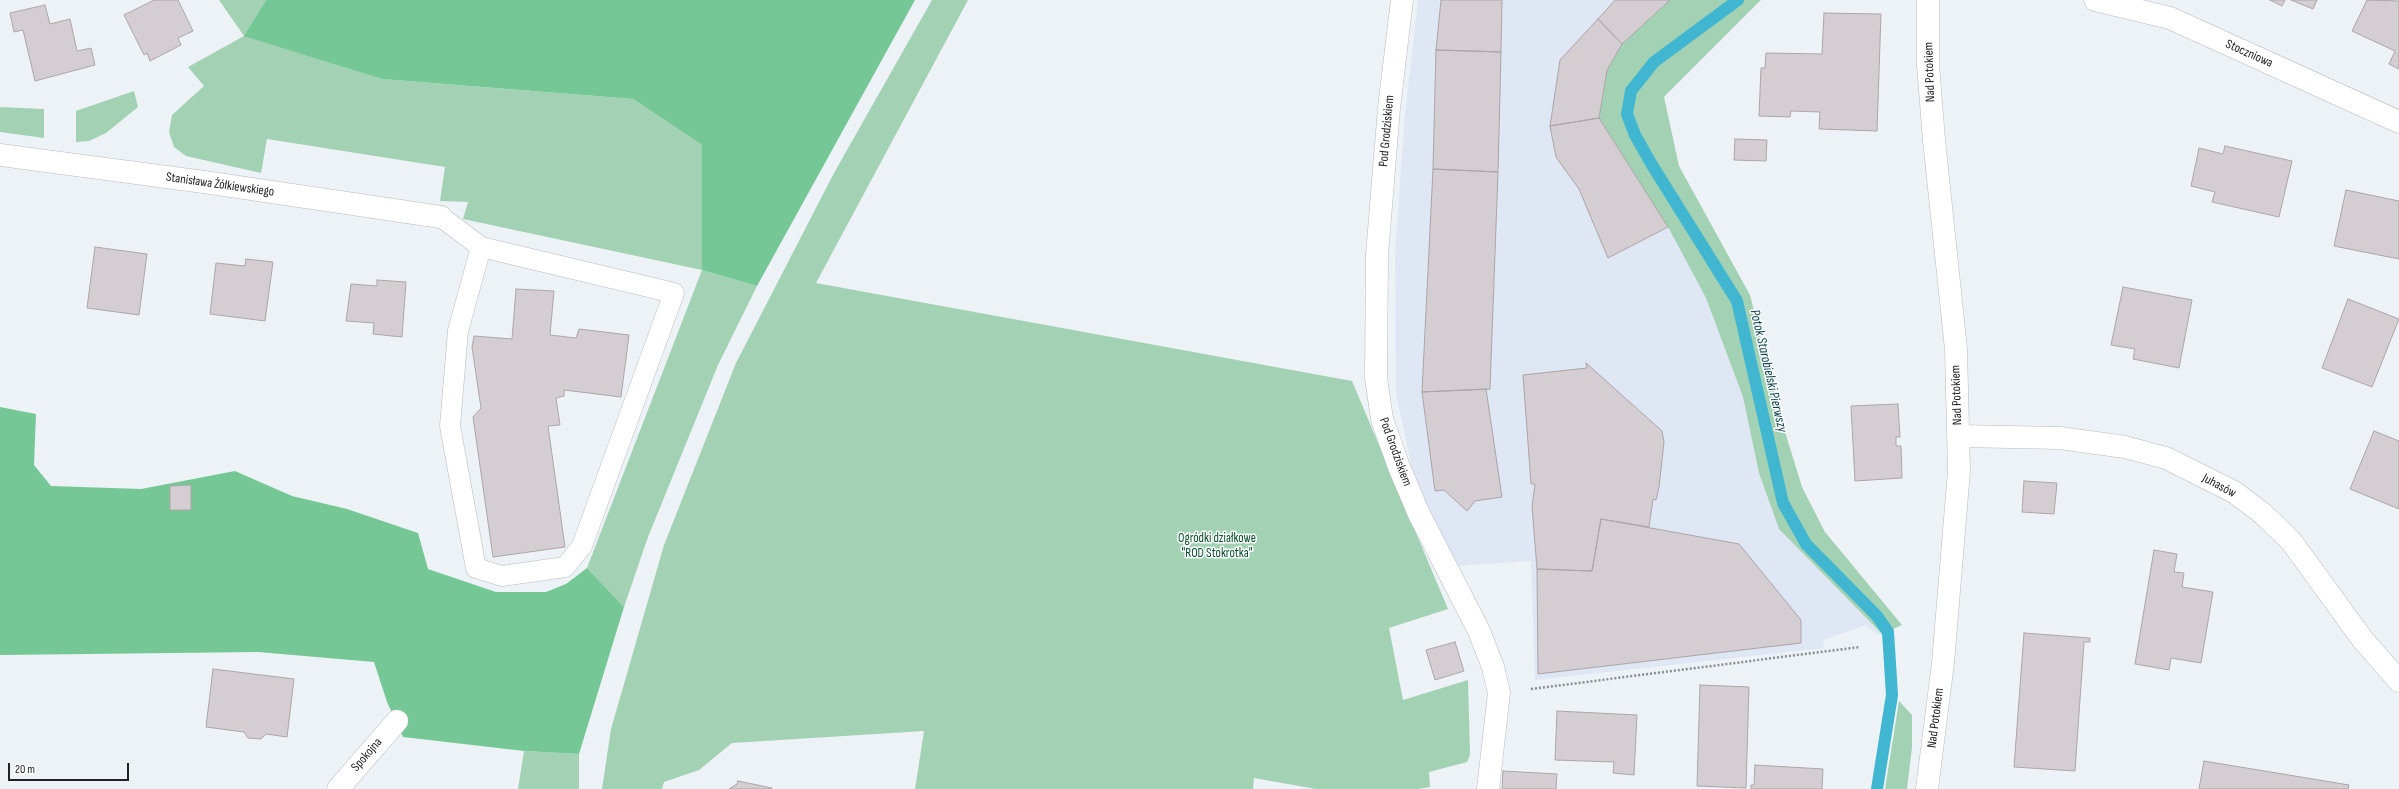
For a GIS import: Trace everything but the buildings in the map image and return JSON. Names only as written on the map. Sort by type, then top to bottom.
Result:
[{"type":"street","name":"Pod Grodziskiem","points":[[1402,0],[1389,108],[1377,255],[1376,378],[1382,419],[1399,467],[1419,514],[1479,631],[1493,667],[1499,693],[1488,789]]},
{"type":"street","name":"Nad Potokiem","points":[[1927,789],[1943,663],[1958,506],[1959,436],[1956,349],[1932,117],[1928,64],[1928,0]]},
{"type":"street","name":"Stoczniowa","points":[[2095,0],[2170,18],[2399,122]]},
{"type":"street","name":"Stanisława Żółkiewskiego","points":[[0,155],[204,182],[441,217]]},
{"type":"street","name":"Juhasów","points":[[1959,436],[2060,438],[2125,447],[2166,458],[2234,492],[2262,513],[2291,541],[2363,640],[2399,681]]},
{"type":"street","name":"Spokojna","points":[[338,789],[397,721]]},
{"type":"lane","points":[[441,217],[481,247],[674,293],[582,546],[565,567],[502,576],[476,568],[450,426],[458,331],[481,247]]},
{"type":"path","points":[[1499,693],[1860,646]]},
{"type":"shaded area","points":[[1418,0],[1670,0],[1622,44],[1668,227],[1706,298],[1743,397],[1759,473],[1779,529],[1882,634],[1878,635],[1866,625],[1823,640],[1824,648],[1535,680],[1531,561],[1456,566],[1431,517],[1412,468],[1396,394],[1395,253],[1405,114]]},
{"type":"green space","points":[[219,0],[266,0],[245,35],[382,79],[633,99],[702,145],[702,270],[463,219],[468,202],[440,201],[445,167],[267,139],[261,173],[186,156],[174,147],[169,132],[172,115],[204,86],[188,67],[244,36]]},
{"type":"green space","points":[[266,0],[915,0],[757,286],[702,270],[702,145],[633,99],[382,79],[244,36]]},
{"type":"green space","name":"Ogródki działkowe \"ROD Stokrotka\"","points":[[932,0],[968,0],[816,283],[1352,381],[1448,609],[1389,628],[1403,700],[1468,680],[1470,755],[1467,762],[1429,772],[1430,787],[1418,789],[1316,789],[1254,778],[1253,789],[915,789],[924,731],[732,743],[699,770],[664,782],[662,789],[602,789],[611,729],[664,545],[736,363],[834,173]]},
{"type":"green space","points":[[1670,0],[1761,0],[1664,97],[1679,166],[1750,295],[1781,419],[1802,487],[1825,532],[1902,625],[1882,634],[1779,529],[1759,473],[1743,397],[1706,298],[1668,227],[1599,118],[1607,70],[1622,44]]},
{"type":"green space","points":[[134,91],[138,107],[106,133],[89,141],[76,142],[76,111]]},
{"type":"green space","points":[[0,107],[44,109],[44,138],[0,132]]},
{"type":"green space","points":[[702,270],[757,286],[718,365],[648,537],[624,607],[587,568]]},
{"type":"green space","points":[[0,407],[36,414],[34,465],[51,486],[141,489],[235,471],[292,496],[347,509],[418,533],[428,569],[496,592],[546,592],[566,584],[587,568],[624,607],[579,754],[524,751],[403,737],[387,702],[374,662],[258,652],[0,655]]},
{"type":"green space","points":[[1899,701],[1912,715],[1912,747],[1907,789],[1885,789]]},
{"type":"green space","points":[[524,751],[579,754],[579,789],[518,789]]},
{"type":"waterway","name":"Potok Starobielski Pierwszy","points":[[1738,0],[1654,62],[1631,91],[1627,114],[1635,135],[1652,165],[1737,301],[1783,503],[1806,544],[1877,616],[1888,632],[1892,695],[1877,789]]}]
